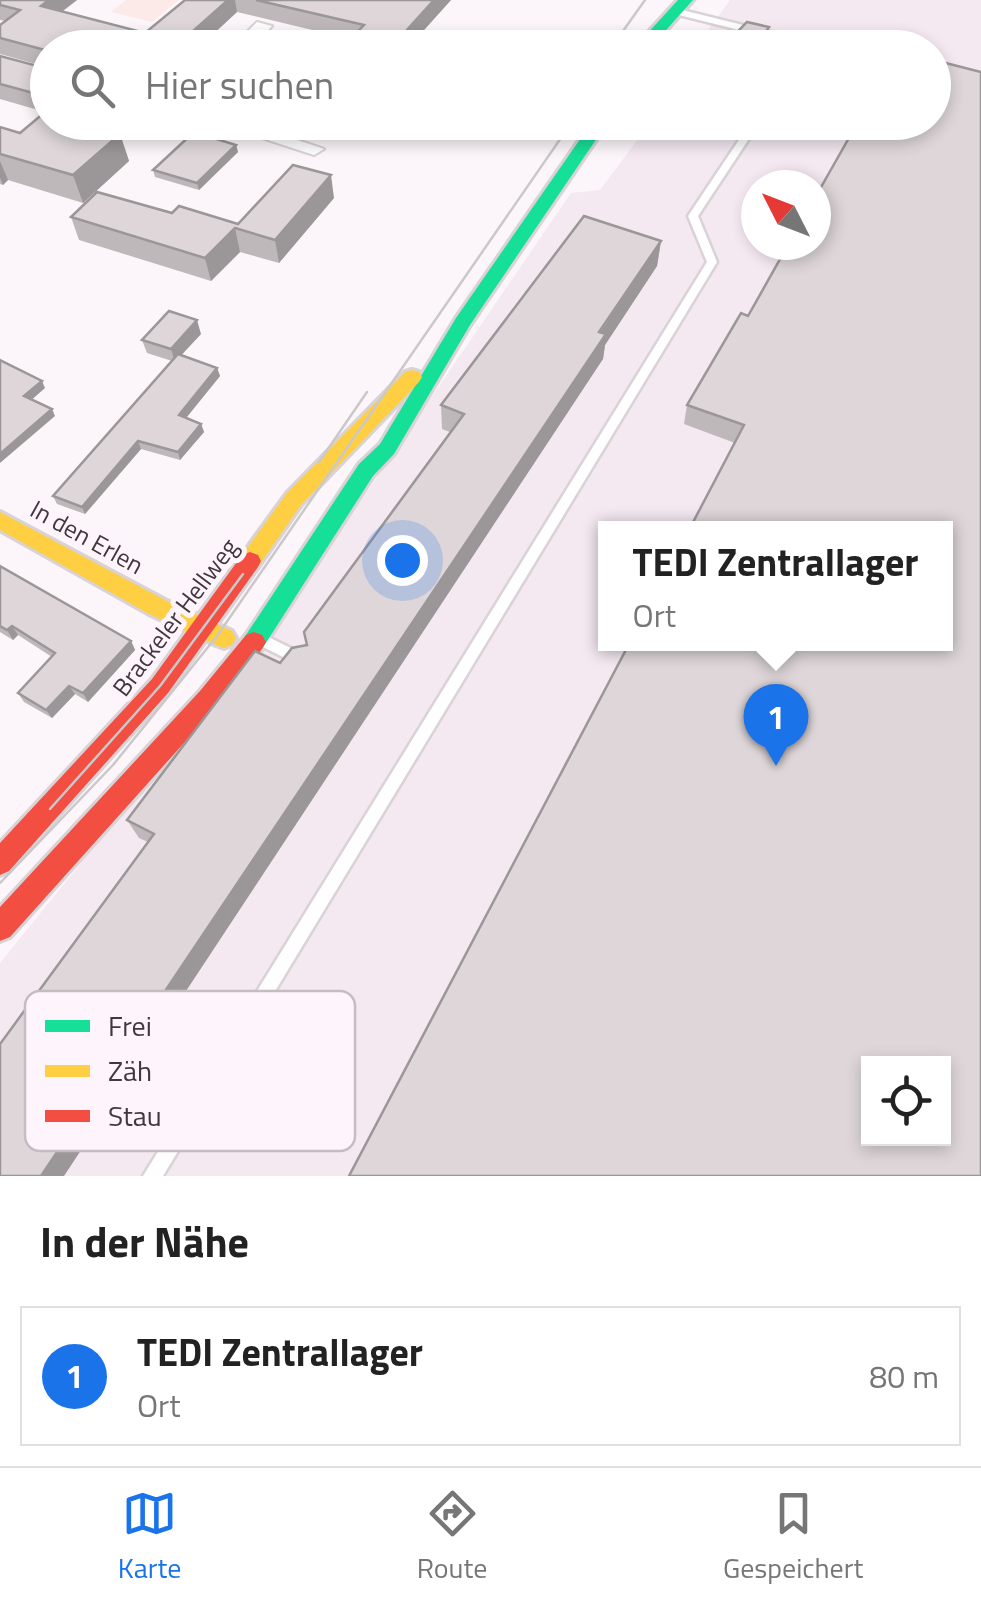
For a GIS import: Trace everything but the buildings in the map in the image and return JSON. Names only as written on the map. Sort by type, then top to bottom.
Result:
[{"type":"main road","points":[[655,30],[682,6]]},
{"type":"main road","name":"Brackeler Hellweg","points":[[0,927],[137,780],[258,638],[366,470],[387,448],[462,322],[586,140]]},
{"type":"main road","name":"Brackeler Hellweg","points":[[0,862],[108,747],[203,630],[294,499],[462,322]]},
{"type":"main road","name":"Brackeler Hellweg","points":[[366,470],[388,402]]},
{"type":"main road","name":"In den Erlen","points":[[0,520],[203,630],[240,642],[258,638]]},
{"type":"street","points":[[259,30],[263,26]]},
{"type":"street","points":[[286,140],[314,148]]},
{"type":"lane","points":[[682,6],[758,30]]},
{"type":"lane","points":[[265,991],[712,262],[693,216],[744,140]]},
{"type":"lane","points":[[258,638],[304,661]]},
{"type":"lane","points":[[152,1176],[167,1151]]},
{"type":"shaded area","points":[[126,0],[179,0],[152,22],[111,12]]},
{"type":"shaded area","points":[[730,0],[981,0],[981,1176],[0,1176],[0,963],[286,610],[571,193],[600,190],[637,140],[951,140],[951,30],[708,30]]},
{"type":"tram line","points":[[624,30],[645,0]]},
{"type":"tram line","points":[[0,883],[113,765],[217,636],[560,140]]},
{"type":"tram line","points":[[319,462],[367,392]]},
{"type":"tram line","points":[[50,809],[160,686],[243,574]]},
{"type":"traffic: fast","points":[[658,30],[686,0]]},
{"type":"traffic: fast","points":[[254,642],[366,470],[387,449],[463,322],[588,140]]},
{"type":"traffic: slow","points":[[250,561],[294,499],[412,377]]},
{"type":"traffic: slow","points":[[0,520],[157,607],[224,638]]},
{"type":"traffic: jam","points":[[0,862],[160,686],[250,561]]},
{"type":"traffic: jam","points":[[0,927],[209,698],[254,642]]},
{"type":"place","name":"TEDI Zentrallager","points":[[776,766]]}]
